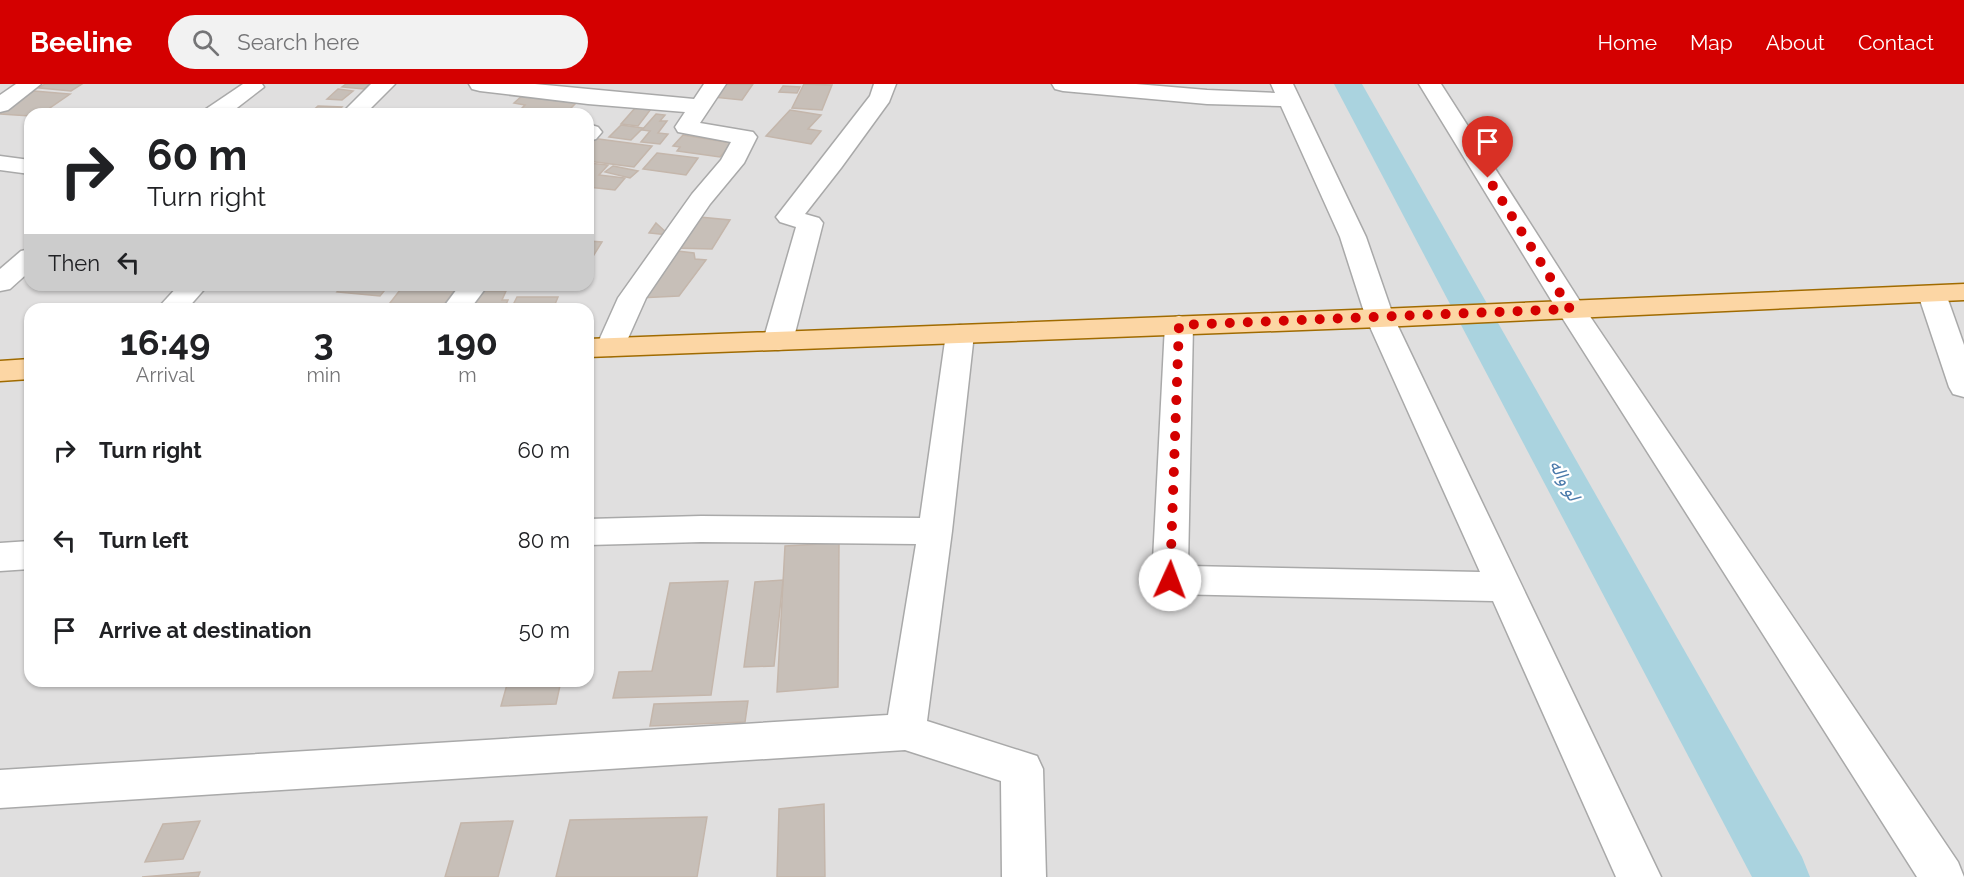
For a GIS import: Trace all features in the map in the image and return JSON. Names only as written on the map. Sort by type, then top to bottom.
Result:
[{"type":"main road","points":[[600,348],[1380,318],[1964,292]]},
{"type":"main road","points":[[0,370],[24,369]]},
{"type":"street","points":[[0,105],[30,84]]},
{"type":"street","points":[[358,108],[384,84]]},
{"type":"street","points":[[480,84],[593,91],[700,106]]},
{"type":"street","points":[[600,348],[632,297],[701,199],[732,163],[745,137],[686,127],[715,84]]},
{"type":"street","points":[[778,341],[810,223],[789,217],[834,162],[880,97],[885,84]]},
{"type":"street","points":[[1063,84],[1207,97],[1286,92],[1353,237],[1380,318],[1639,877]]},
{"type":"street","points":[[1430,84],[1570,309],[1942,877]]},
{"type":"street","points":[[223,108],[253,87]]},
{"type":"street","points":[[577,108],[593,91]]},
{"type":"street","points":[[0,164],[24,166]]},
{"type":"street","points":[[0,284],[24,262]]},
{"type":"street","points":[[177,303],[188,291]]},
{"type":"street","points":[[1932,294],[1964,387]]},
{"type":"street","points":[[1179,325],[1170,580],[1505,587]]},
{"type":"street","points":[[905,732],[935,531],[960,334]]},
{"type":"street","points":[[594,532],[701,529],[935,531]]},
{"type":"street","points":[[0,557],[24,555]]},
{"type":"street","points":[[0,789],[905,732],[1022,769],[1024,877]]},
{"type":"shaded area","points":[[0,84],[1964,84],[1964,877],[0,877]]},
{"type":"building","points":[[45,84],[82,84],[71,91],[39,88]]},
{"type":"building","points":[[346,84],[370,84],[364,89],[342,87]]},
{"type":"building","points":[[721,84],[753,84],[742,100],[712,97]]},
{"type":"building","points":[[804,84],[832,85],[822,110],[792,108]]},
{"type":"building","points":[[783,86],[800,87],[797,93],[779,92]]},
{"type":"building","points":[[338,89],[353,91],[342,100],[327,99]]},
{"type":"building","points":[[34,91],[70,94],[50,108],[24,108],[24,116],[0,114]]},
{"type":"building","points":[[524,94],[578,101],[571,108],[522,108],[525,105],[514,103]]},
{"type":"building","points":[[318,106],[342,107],[341,108],[316,108]]},
{"type":"building","points":[[635,108],[651,109],[638,126],[621,124]]},
{"type":"building","points":[[790,110],[821,115],[808,129],[821,131],[811,144],[766,136]]},
{"type":"building","points":[[656,114],[665,115],[660,121],[667,121],[658,133],[668,134],[660,144],[641,142],[650,131],[642,130]]},
{"type":"building","points":[[621,125],[643,128],[631,140],[609,137]]},
{"type":"building","points":[[683,135],[732,143],[720,157],[677,151],[680,147],[673,146]]},
{"type":"building","points":[[594,138],[652,146],[634,167],[594,162]]},
{"type":"building","points":[[657,153],[698,158],[686,175],[643,169]]},
{"type":"building","points":[[594,164],[608,165],[599,175],[625,178],[615,190],[594,188]]},
{"type":"building","points":[[613,166],[638,171],[630,178],[605,172]]},
{"type":"building","points":[[689,216],[730,220],[712,249],[673,248]]},
{"type":"building","points":[[656,223],[669,235],[649,233]]},
{"type":"building","points":[[594,241],[602,242],[594,255]]},
{"type":"building","points":[[669,250],[694,253],[695,259],[706,260],[679,296],[639,298]]},
{"type":"building","points":[[338,291],[384,291],[380,296]]},
{"type":"building","points":[[399,291],[454,291],[446,303],[390,303]]},
{"type":"building","points":[[476,291],[506,291],[502,300],[508,300],[507,303],[470,303]]},
{"type":"building","points":[[517,297],[558,297],[556,303],[514,303]]},
{"type":"building","points":[[839,543],[838,687],[777,692],[785,546]]},
{"type":"building","points":[[783,580],[774,666],[744,667],[755,582]]},
{"type":"building","points":[[728,581],[711,695],[613,698],[619,672],[652,671],[670,583]]},
{"type":"building","points":[[506,687],[560,687],[556,704],[501,706]]},
{"type":"building","points":[[748,701],[745,722],[650,726],[654,704]]},
{"type":"building","points":[[824,804],[825,877],[777,877],[779,809]]},
{"type":"building","points":[[707,817],[697,877],[556,877],[570,820]]},
{"type":"building","points":[[200,821],[183,859],[145,862],[163,824]]},
{"type":"building","points":[[513,821],[498,877],[445,877],[461,823]]},
{"type":"building","points":[[200,872],[198,877],[142,877]]},
{"type":"waterway","name":"لو واله","points":[[1348,84],[1782,877]]},
{"type":"route","points":[[1170,580],[1179,325],[1570,309],[1488,178]]}]
